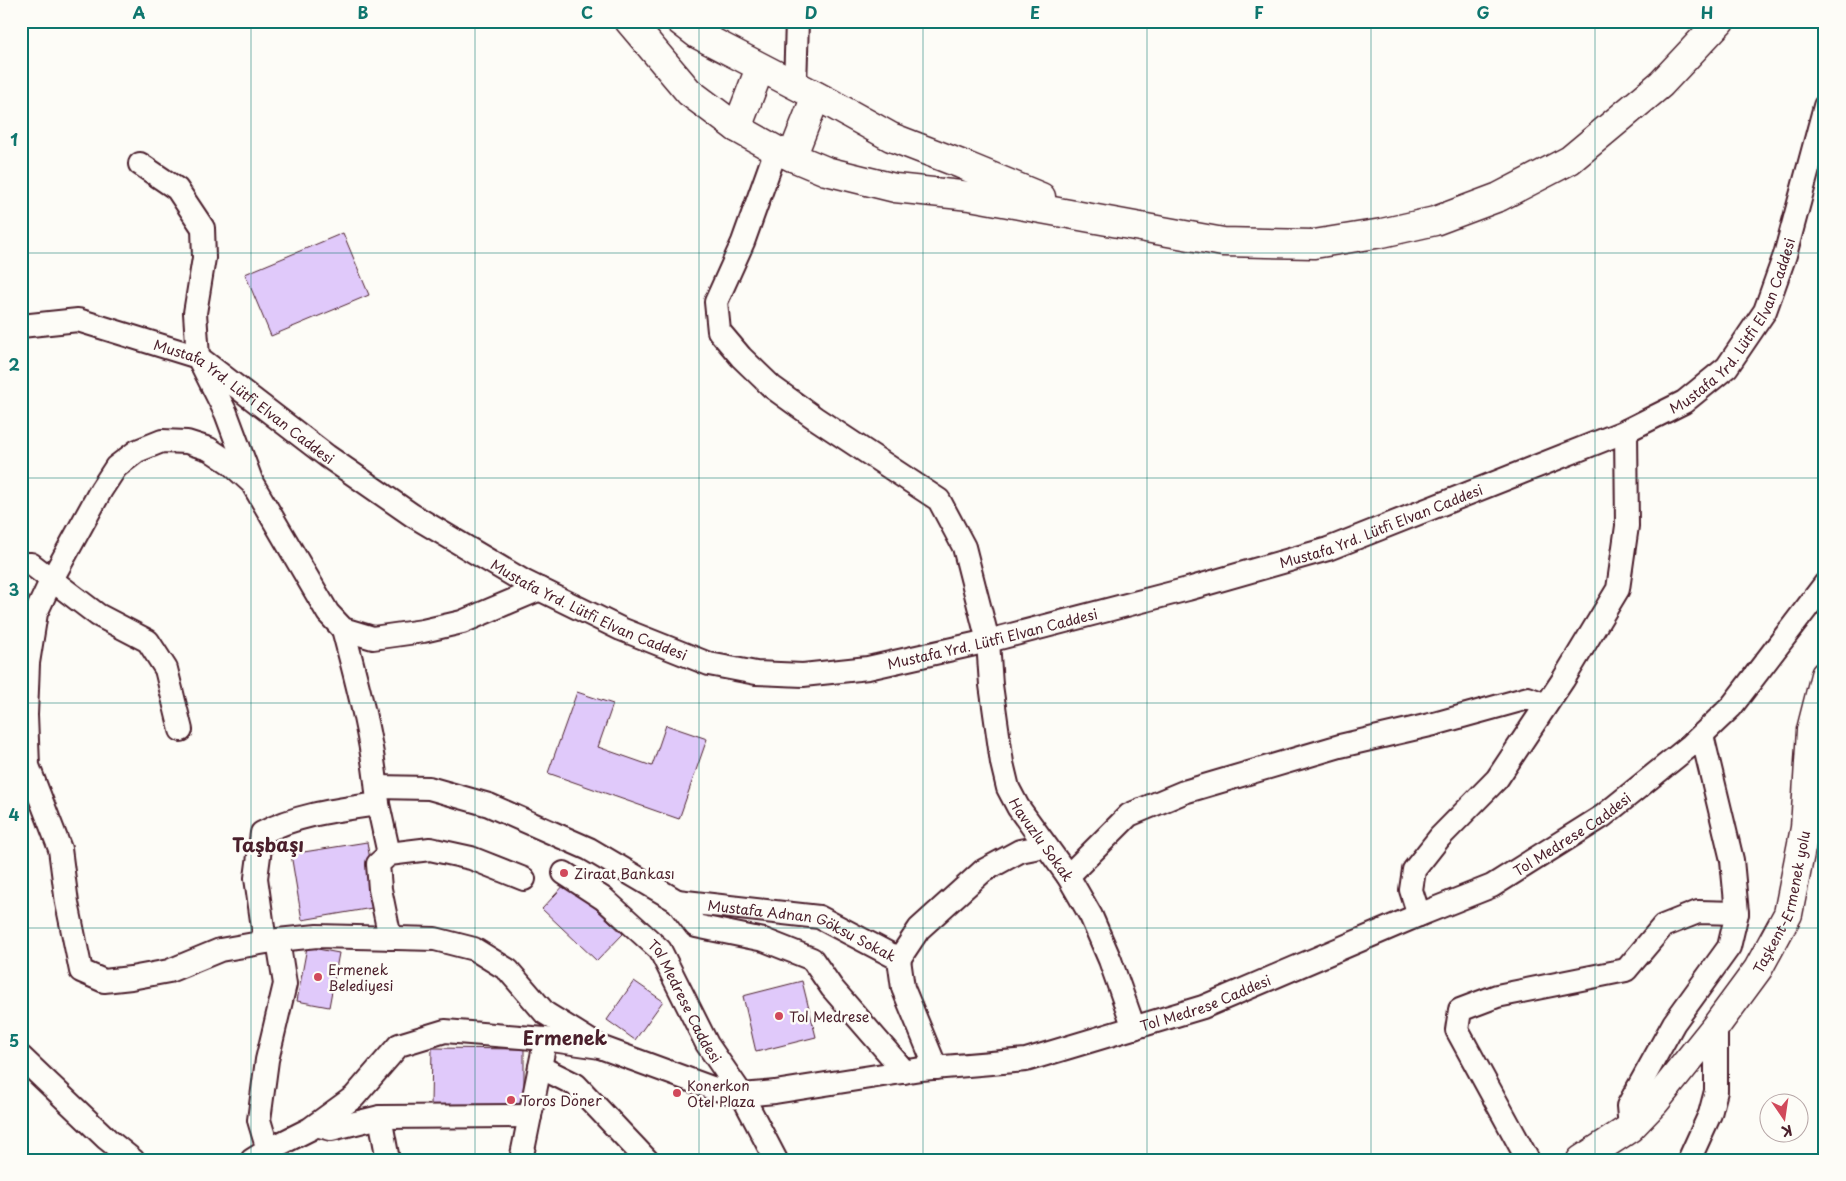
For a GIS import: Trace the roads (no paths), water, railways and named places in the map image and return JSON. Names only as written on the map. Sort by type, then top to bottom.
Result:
[{"type":"main road","points":[[629,21],[689,92],[737,128],[784,153],[826,171],[895,188],[970,196],[1223,242],[1314,244],[1382,233],[1435,221],[1499,197],[1570,160],[1662,84],[1720,21]]},
{"type":"main road","points":[[680,21],[697,34],[891,137],[961,164],[1088,218]]},
{"type":"main road","points":[[737,128],[760,68]]},
{"type":"main road","points":[[784,153],[806,91]]},
{"type":"main road","name":"Taşkent-Ermenek yolu","points":[[1581,1160],[1630,1128],[1655,1102],[1716,1026],[1758,969],[1788,914],[1805,828],[1811,730],[1825,675]]},
{"type":"street","points":[[797,21],[806,91]]},
{"type":"street","name":"Mustafa Yrd. Lütfi Elvan Caddesi","points":[[21,326],[78,320],[198,357],[327,456],[412,515],[540,589],[621,630],[709,664],[756,673],[803,675],[868,668],[988,640],[1188,589],[1328,549],[1626,431],[1684,402],[1727,367],[1765,310],[1785,255],[1825,106]]},
{"type":"street","name":"Havuzlu Sokak","points":[[784,153],[716,302],[719,331],[741,357],[772,387],[815,418],[939,500],[964,547],[988,640],[991,685],[1002,762],[1008,788],[1018,807],[1068,876],[1091,916],[1110,960],[1134,1028]]},
{"type":"street","points":[[140,164],[177,189],[203,228],[204,258],[195,313],[198,357],[226,413],[252,483],[328,613],[343,629],[361,700],[389,854]]},
{"type":"street","points":[[1419,915],[1411,890],[1414,870],[1440,837],[1497,779],[1546,706],[1618,589],[1627,526],[1626,431]]},
{"type":"street","points":[[252,483],[230,463],[209,449],[186,442],[162,441],[137,451],[116,467],[101,490],[52,579],[36,613],[28,663],[26,715],[28,766],[60,850],[67,903],[80,971],[104,981],[131,978],[169,971],[220,950],[317,936],[435,939],[474,949],[508,970],[545,1013],[600,1047],[712,1088],[742,1095],[776,1160]]},
{"type":"street","points":[[21,564],[31,564],[98,615],[148,642],[166,669],[181,730]]},
{"type":"street","name":"Tol Medrese Caddesi","points":[[564,873],[604,899],[660,950],[707,1044],[742,1095],[775,1092],[936,1068],[1026,1060],[1203,1007],[1492,886],[1603,816],[1691,746],[1731,706],[1825,584]]},
{"type":"street","points":[[343,629],[373,638],[423,630],[462,622],[540,589]]},
{"type":"street","points":[[1068,876],[1129,816],[1184,792],[1340,746],[1434,724],[1528,698],[1546,706]]},
{"type":"street","points":[[1630,1128],[1628,1106],[1674,1023],[1729,947],[1737,913],[1732,860],[1702,735]]},
{"type":"street","points":[[600,1047],[545,1039],[445,1031],[399,1045],[354,1096],[316,1125],[260,1155],[259,1120],[267,1060],[284,984],[256,878],[262,833],[282,822],[377,796],[429,788],[489,805],[589,849],[677,900],[696,926],[764,940],[812,959],[832,988],[905,1072]]},
{"type":"street","points":[[899,959],[919,929],[984,871],[1020,851],[1045,846]]},
{"type":"street","points":[[390,938],[380,889],[378,864],[389,854],[430,849],[471,858],[524,879]]},
{"type":"street","name":"Mustafa Adnan Göksu Sokak","points":[[677,900],[819,917],[899,959],[903,988],[936,1068]]},
{"type":"street","points":[[1528,1160],[1457,1030],[1460,1010],[1497,996],[1626,970],[1663,926],[1698,912],[1737,913]]},
{"type":"street","points":[[1689,1160],[1710,1114],[1716,1091],[1716,1026]]},
{"type":"street","points":[[521,1160],[545,1039]]},
{"type":"street","points":[[21,1057],[107,1139],[134,1160]]},
{"type":"street","points":[[540,1067],[576,1085],[647,1160]]},
{"type":"street","points":[[316,1125],[332,1129],[380,1117],[530,1116]]},
{"type":"street","points":[[380,1117],[388,1160]]},
{"type":"place","name":"Ziraat Bankası","points":[[564,873]]},
{"type":"place","name":"Ermenek Belediyesi","points":[[318,977]]},
{"type":"place","name":"Tol Medrese","points":[[779,1016]]},
{"type":"place","name":"Konerkon Otel Plaza","points":[[677,1093]]},
{"type":"place","name":"Toros Döner","points":[[511,1100]]},
{"type":"district","name":"Taşbaşı","points":[[268,844]]},
{"type":"district","name":"Ermenek","points":[[565,1037]]}]
